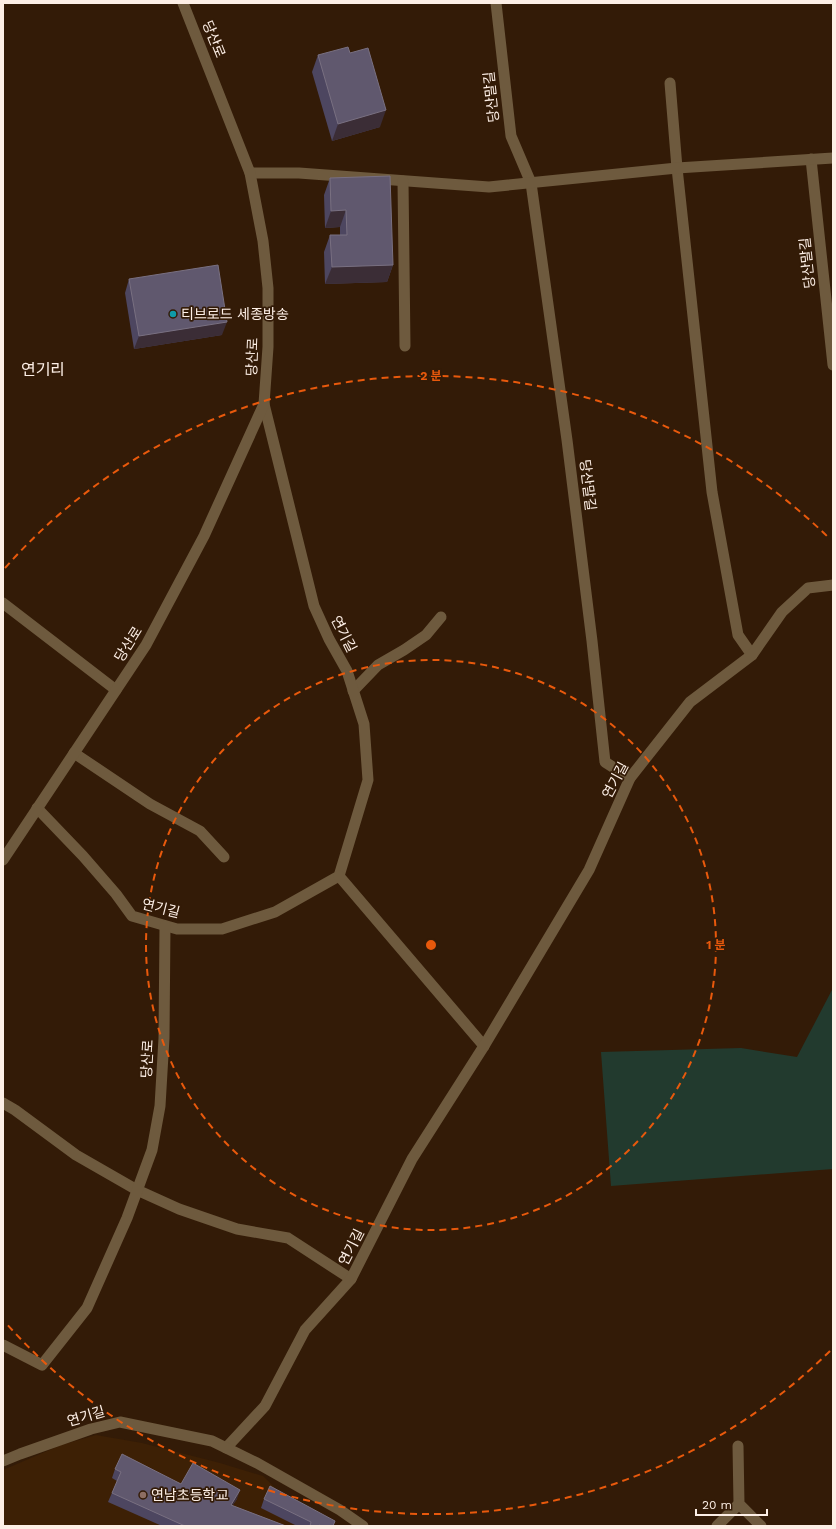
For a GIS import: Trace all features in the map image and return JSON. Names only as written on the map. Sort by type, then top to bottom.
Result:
[{"type":"street","name":"당산로","points":[[3,860],[146,645],[204,536],[264,404],[268,347],[268,288],[263,241],[250,173],[183,3]]},
{"type":"street","name":"당산말길","points":[[496,3],[511,136],[531,183],[569,455],[605,762],[630,778]]},
{"type":"street","points":[[670,83],[712,492],[738,635],[752,655]]},
{"type":"street","points":[[250,173],[299,173],[489,187],[678,168],[833,158]]},
{"type":"street","name":"당산말길","points":[[812,159],[833,365]]},
{"type":"street","points":[[404,181],[405,346]]},
{"type":"street","name":"연기길","points":[[37,808],[83,856],[116,894],[132,916],[177,929],[222,929],[275,912],[339,876],[368,780],[364,724],[347,671],[328,639],[314,606],[264,404]]},
{"type":"street","name":"연기길","points":[[226,1448],[265,1406],[305,1330],[351,1279],[412,1159],[484,1046],[589,870],[630,778],[690,702],[752,655],[782,612],[808,588],[833,585]]},
{"type":"street","points":[[3,603],[116,690]]},
{"type":"street","points":[[354,691],[378,664],[404,650],[426,635],[441,618]]},
{"type":"street","points":[[74,753],[150,804],[200,831],[224,857]]},
{"type":"street","points":[[339,876],[484,1046]]},
{"type":"street","name":"당산로","points":[[3,1345],[42,1366],[87,1308],[127,1218],[152,1150],[160,1106],[164,1038],[165,926]]},
{"type":"street","points":[[3,1103],[16,1110],[76,1155],[137,1190],[179,1209],[237,1229],[288,1238],[351,1279]]},
{"type":"street","name":"연기길","points":[[3,1462],[20,1454],[91,1429],[120,1422],[212,1441],[257,1463],[340,1510],[363,1526]]},
{"type":"street","points":[[717,1526],[738,1504],[738,1446]]},
{"type":"street","points":[[738,1504],[761,1526]]},
{"type":"shaded area","name":"연남초등학교","points":[[96,1435],[142,1443],[220,1463],[263,1476],[302,1514],[325,1526],[3,1526],[3,1470],[61,1445]]},
{"type":"green space","points":[[833,988],[833,1169],[611,1186],[601,1052],[741,1048],[797,1057]]},
{"type":"building","points":[[348,47],[350,53],[368,48],[386,110],[338,124],[318,55]]},
{"type":"building","points":[[390,176],[393,265],[332,267],[330,235],[347,235],[346,210],[331,211],[330,178]]},
{"type":"building","name":"티브로드 세종방송","points":[[218,265],[227,322],[139,336],[129,279]]},
{"type":"building","points":[[122,1454],[181,1484],[193,1463],[240,1490],[231,1505],[286,1526],[185,1526],[112,1493],[121,1472],[115,1469]]},
{"type":"building","points":[[270,1486],[335,1521],[333,1526],[310,1526],[311,1522],[264,1499]]},
{"type":"place","name":"티브로드 세종방송","points":[[173,314]]},
{"type":"place","name":"연남초등학교","points":[[143,1495]]},
{"type":"district","name":"연기리","points":[[43,369]]}]
